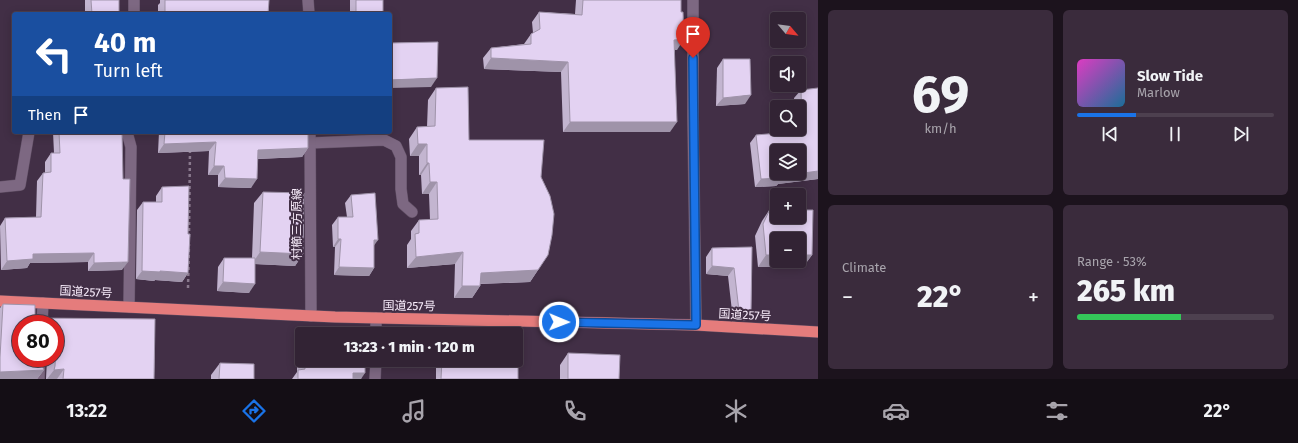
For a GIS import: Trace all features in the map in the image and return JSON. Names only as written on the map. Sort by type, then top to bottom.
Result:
[{"type":"highway","name":"国道257号","points":[[0,301],[311,316],[696,325],[818,332]]},
{"type":"street","points":[[134,0],[134,12]]},
{"type":"street","points":[[308,0],[308,12]]},
{"type":"street","points":[[693,0],[696,325]]},
{"type":"street","points":[[0,187],[20,185],[29,134]]},
{"type":"street","points":[[126,134],[131,147],[129,307]]},
{"type":"street","points":[[310,137],[384,140],[396,146],[400,157],[403,204],[412,212]]},
{"type":"street","name":"村櫛三方原線","points":[[310,137],[311,316]]},
{"type":"street","points":[[42,315],[43,303]]},
{"type":"street","points":[[376,318],[376,327]]},
{"type":"street","points":[[39,379],[40,367]]},
{"type":"street","points":[[375,379],[376,367]]},
{"type":"path","points":[[188,288],[190,148]]},
{"type":"building","points":[[91,0],[119,0],[119,12],[92,12]]},
{"type":"building","points":[[165,0],[269,0],[268,12],[165,12]]},
{"type":"building","points":[[356,0],[383,0],[383,12],[356,12]]},
{"type":"building","points":[[583,0],[681,0],[684,39],[674,40],[677,122],[570,122],[568,62],[491,58],[491,48],[531,44],[531,34],[540,29],[539,12],[582,15]]},
{"type":"building","points":[[438,42],[437,78],[392,80],[392,43]]},
{"type":"building","points":[[723,59],[750,59],[751,95],[723,98]]},
{"type":"building","points":[[468,87],[469,140],[544,140],[541,177],[550,196],[554,214],[548,255],[538,270],[481,273],[480,286],[462,286],[463,252],[416,257],[415,234],[419,233],[419,220],[438,219],[437,182],[430,182],[429,163],[427,163],[427,144],[418,144],[417,127],[435,126],[436,88]]},
{"type":"building","points":[[818,88],[818,171],[806,173],[806,144],[770,144],[770,179],[761,179],[756,135],[770,134],[770,136],[806,136],[806,100],[801,100],[801,92],[806,92],[806,89]]},
{"type":"building","points":[[59,134],[122,134],[123,179],[130,179],[128,262],[94,263],[94,253],[33,254],[33,259],[7,261],[5,218],[41,217],[43,173],[51,172],[51,153],[60,153]]},
{"type":"building","points":[[165,134],[308,134],[308,148],[258,150],[257,179],[225,178],[224,166],[214,166],[216,142],[164,144]]},
{"type":"building","points":[[189,186],[188,234],[190,234],[188,273],[142,271],[143,202],[162,202],[162,187]]},
{"type":"building","points":[[263,192],[304,193],[303,254],[260,252]]},
{"type":"building","points":[[375,193],[378,240],[374,240],[374,268],[339,267],[341,239],[338,239],[338,217],[353,217],[351,195]]},
{"type":"building","points":[[770,209],[770,224],[806,224],[806,210],[813,210],[812,255],[806,255],[806,232],[770,232],[770,255],[766,255],[763,224]]},
{"type":"building","points":[[752,247],[751,312],[739,311],[734,268],[712,266],[712,248]]},
{"type":"building","points":[[224,258],[255,258],[255,284],[223,282]]},
{"type":"building","points":[[3,304],[35,305],[35,315],[12,315],[12,367],[43,367],[44,370],[0,372]]},
{"type":"building","points":[[64,318],[155,319],[154,379],[63,379],[64,369],[54,370],[55,367],[64,367]]},
{"type":"building","points":[[568,353],[620,355],[619,379],[568,379]]},
{"type":"building","points":[[220,363],[254,364],[254,379],[219,379]]},
{"type":"building","points":[[305,367],[365,367],[365,373],[353,373],[353,379],[298,379],[298,370],[305,369]]},
{"type":"building","points":[[442,367],[518,367],[518,379],[441,379]]},
{"type":"route","points":[[559,322],[696,325],[693,58]]}]
